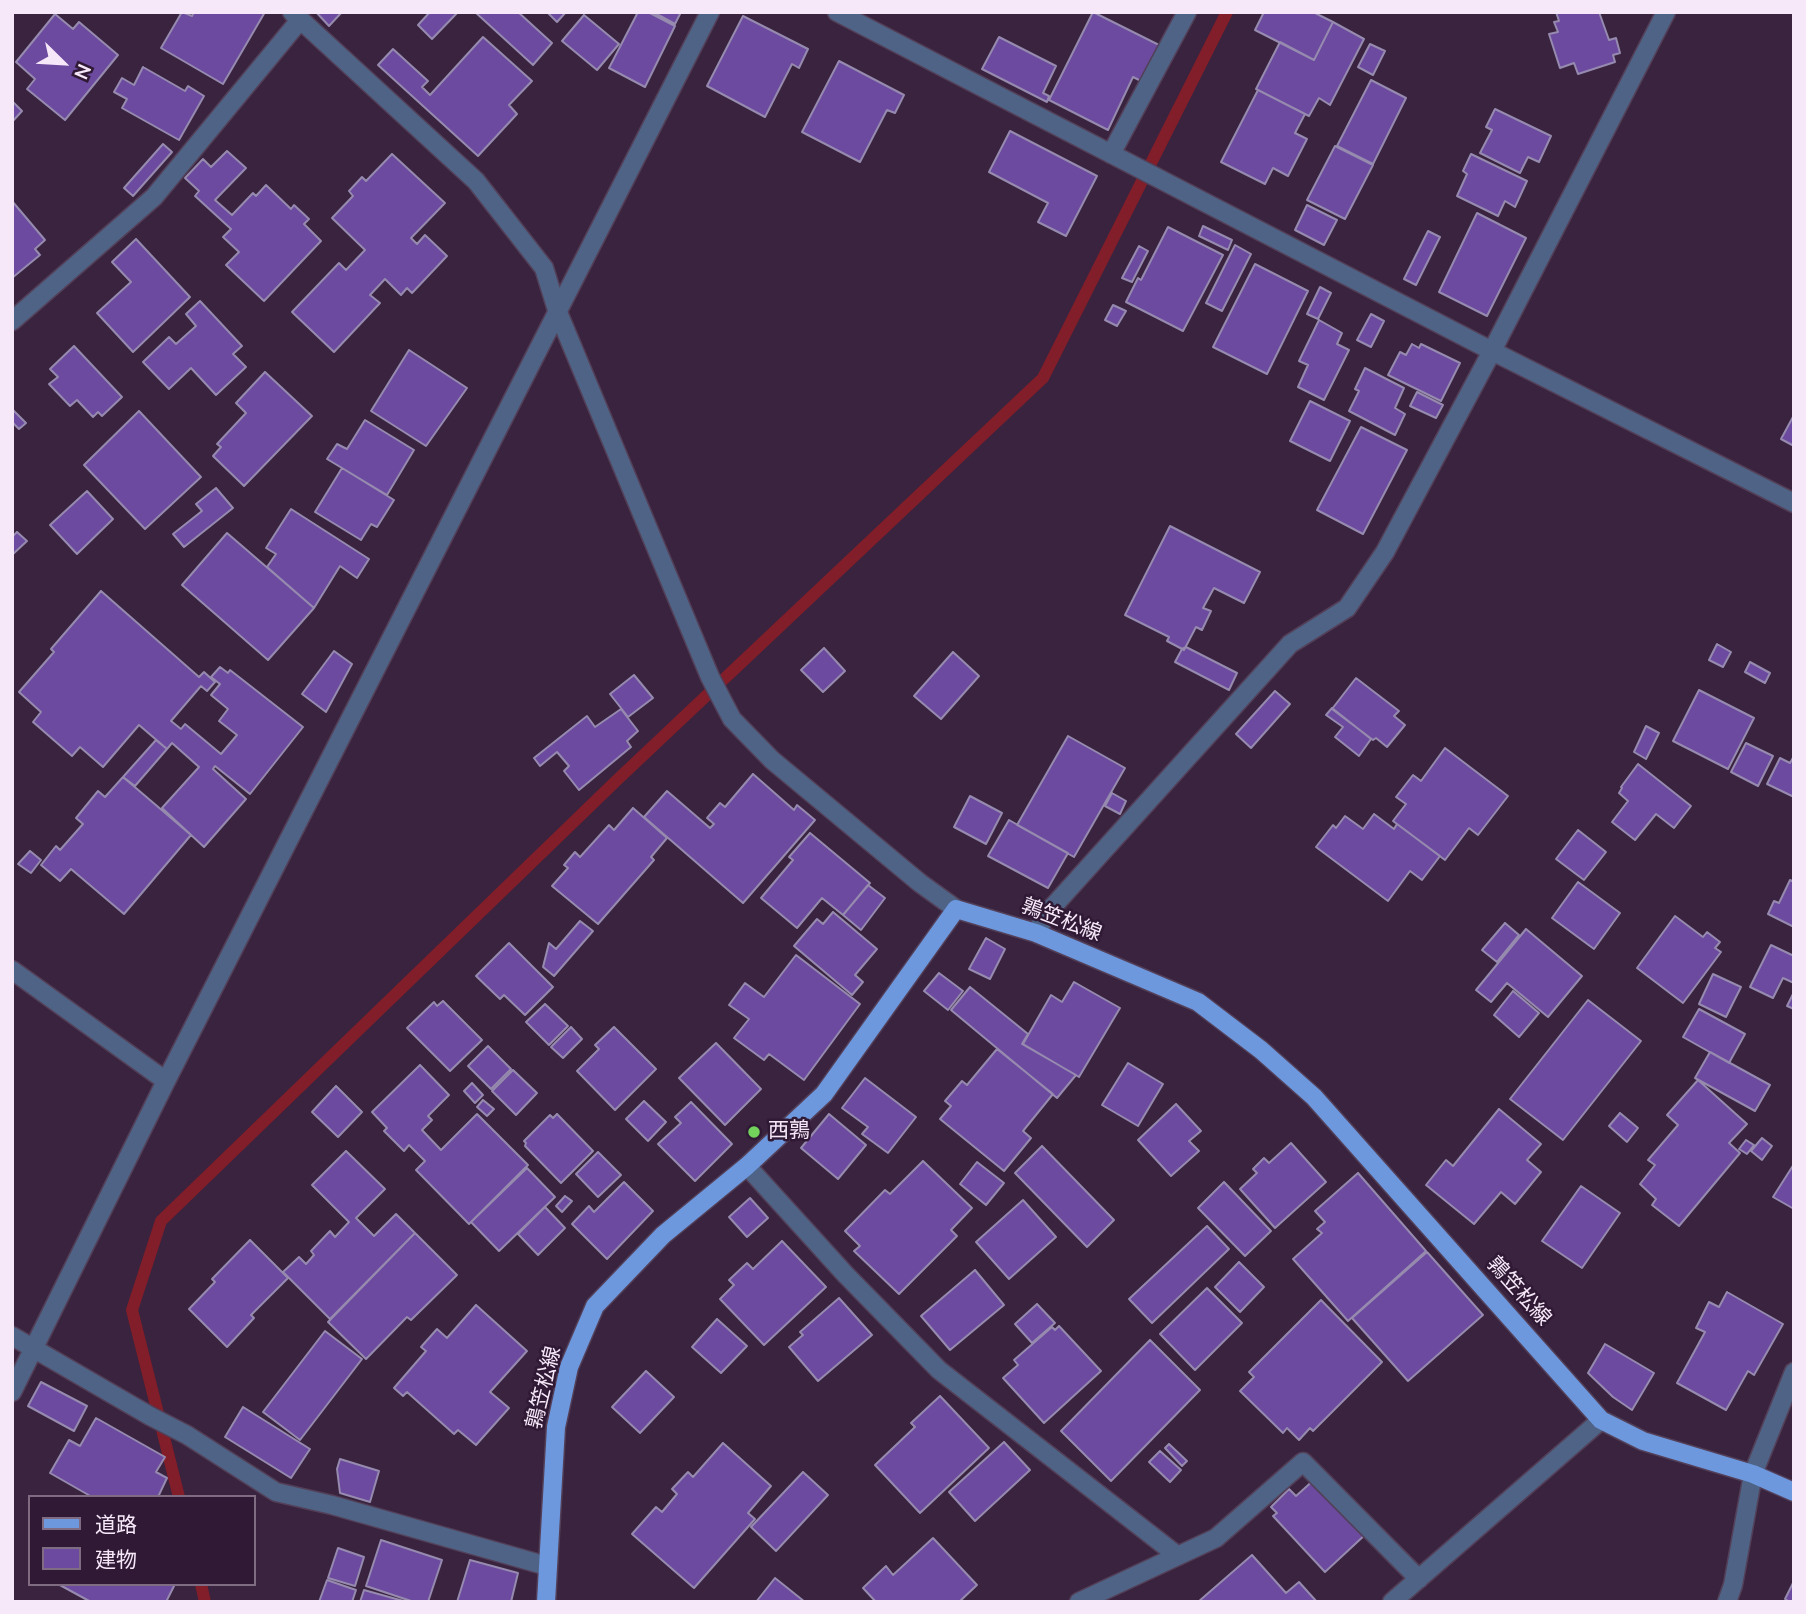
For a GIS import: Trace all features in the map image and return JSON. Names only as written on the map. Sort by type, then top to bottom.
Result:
[{"type":"main road","name":"鶉笠松線","points":[[546,1602],[556,1427],[569,1367],[595,1306],[663,1236],[747,1166],[824,1094],[956,909],[1036,933],[1198,1002],[1270,1058],[1314,1097],[1601,1420],[1643,1441],[1753,1474],[1794,1492]]},
{"type":"street","points":[[12,1392],[166,1081],[710,12]]},
{"type":"street","points":[[837,12],[1492,351],[1794,503]]},
{"type":"street","points":[[1111,154],[1187,12]]},
{"type":"street","points":[[1036,933],[1048,912],[1290,644],[1347,608],[1385,552],[1492,351],[1666,12]]},
{"type":"street","points":[[12,321],[154,197],[296,16],[477,181],[544,268],[556,310],[710,677],[732,719],[782,769],[920,883],[956,909]]},
{"type":"street","points":[[12,970],[166,1081]]},
{"type":"street","points":[[747,1166],[939,1370],[1178,1556]]},
{"type":"street","points":[[12,1336],[187,1435],[276,1492],[332,1505],[547,1566]]},
{"type":"street","points":[[1727,1602],[1753,1474],[1794,1372]]},
{"type":"street","points":[[1392,1602],[1601,1420]]},
{"type":"street","points":[[1079,1602],[1216,1538],[1303,1462],[1419,1579]]},
{"type":"building","points":[[182,12],[192,16],[194,12],[265,12],[223,84],[161,48]]},
{"type":"building","points":[[316,12],[342,12],[329,26]]},
{"type":"building","points":[[430,12],[458,12],[432,39],[418,25]]},
{"type":"building","points":[[475,12],[518,12],[552,43],[533,65]]},
{"type":"building","points":[[547,12],[566,12],[557,22]]},
{"type":"building","points":[[638,12],[648,12],[675,26],[645,87],[609,68]]},
{"type":"building","points":[[653,12],[681,12],[675,24]]},
{"type":"building","points":[[1093,12],[1163,47],[1145,83],[1133,77],[1108,130],[1049,100]]},
{"type":"building","points":[[1264,12],[1313,12],[1333,22],[1314,60],[1255,30]]},
{"type":"building","points":[[1556,12],[1599,12],[1609,40],[1616,38],[1620,53],[1613,55],[1615,62],[1578,74],[1574,63],[1560,68],[1549,34],[1558,32],[1554,22],[1559,21]]},
{"type":"building","points":[[55,14],[73,29],[79,22],[118,55],[65,120],[27,89],[35,79],[16,62]]},
{"type":"building","points":[[584,15],[619,44],[597,70],[562,41]]},
{"type":"building","points":[[743,16],[808,49],[799,68],[792,64],[765,117],[707,86]]},
{"type":"building","points":[[1333,22],[1364,39],[1330,105],[1319,98],[1309,116],[1256,89],[1280,42],[1314,60]]},
{"type":"building","points":[[483,37],[532,81],[509,105],[517,114],[478,156],[378,65],[393,49],[428,81],[422,87],[430,95]]},
{"type":"building","points":[[999,37],[1056,66],[1043,93],[1049,96],[1047,102],[982,69]]},
{"type":"building","points":[[1370,44],[1385,51],[1373,75],[1358,67]]},
{"type":"building","points":[[839,61],[904,95],[895,113],[887,110],[860,162],[802,132]]},
{"type":"building","points":[[143,67],[185,91],[188,86],[204,96],[179,140],[122,108],[127,99],[114,92],[122,78],[134,85]]},
{"type":"building","points":[[1371,80],[1406,98],[1373,164],[1337,146]]},
{"type":"building","points":[[1258,90],[1305,114],[1295,133],[1307,139],[1288,176],[1273,168],[1265,184],[1221,162]]},
{"type":"building","points":[[12,101],[22,111],[12,122]]},
{"type":"building","points":[[1495,109],[1551,136],[1539,162],[1528,157],[1520,173],[1480,153],[1492,130],[1486,127]]},
{"type":"building","points":[[1010,131],[1097,176],[1066,236],[1038,222],[1048,203],[989,172]]},
{"type":"building","points":[[163,144],[172,152],[133,196],[124,188]]},
{"type":"building","points":[[1335,146],[1373,165],[1345,219],[1307,200]]},
{"type":"building","points":[[227,151],[246,168],[215,200],[232,215],[253,193],[256,196],[266,185],[291,209],[294,205],[309,219],[304,224],[321,241],[264,301],[226,265],[239,252],[223,237],[231,229],[195,196],[199,191],[185,178],[203,159],[211,167]]},
{"type":"building","points":[[392,154],[445,203],[411,238],[417,244],[425,235],[447,256],[412,293],[407,288],[401,295],[385,279],[370,295],[380,303],[334,352],[292,312],[339,263],[346,270],[365,250],[332,218],[353,196],[349,191],[362,177],[366,181]]},
{"type":"building","points":[[1471,154],[1527,181],[1515,207],[1505,201],[1498,216],[1457,196],[1467,174],[1463,171]]},
{"type":"building","points":[[12,201],[45,240],[35,249],[40,255],[12,278]]},
{"type":"building","points":[[1307,205],[1337,220],[1324,245],[1295,230]]},
{"type":"building","points":[[1477,213],[1526,238],[1487,316],[1439,292]]},
{"type":"building","points":[[1203,226],[1232,240],[1228,250],[1199,236]]},
{"type":"building","points":[[1168,227],[1223,255],[1183,331],[1126,302],[1138,278],[1141,280]]},
{"type":"building","points":[[1428,231],[1440,237],[1416,285],[1404,279]]},
{"type":"building","points":[[136,239],[190,297],[133,352],[97,313],[131,282],[112,262]]},
{"type":"building","points":[[1235,245],[1251,254],[1222,311],[1206,303]]},
{"type":"building","points":[[1139,246],[1148,251],[1132,282],[1122,278]]},
{"type":"building","points":[[1255,264],[1308,291],[1267,374],[1213,347]]},
{"type":"building","points":[[1320,287],[1331,293],[1318,319],[1307,314]]},
{"type":"building","points":[[200,301],[242,346],[233,354],[246,367],[216,395],[191,368],[169,389],[143,362],[169,337],[176,344],[196,326],[186,314]]},
{"type":"building","points":[[1113,305],[1126,311],[1117,326],[1105,320]]},
{"type":"building","points":[[1371,314],[1384,321],[1371,347],[1357,340]]},
{"type":"building","points":[[1319,320],[1342,333],[1337,344],[1349,350],[1324,400],[1298,387],[1308,365],[1299,361]]},
{"type":"building","points":[[1412,344],[1419,348],[1421,344],[1460,363],[1441,401],[1388,375],[1400,352],[1406,355]]},
{"type":"building","points":[[74,346],[122,397],[102,416],[98,412],[93,417],[77,400],[70,406],[49,384],[58,377],[50,369]]},
{"type":"building","points":[[409,350],[467,388],[426,446],[371,411]]},
{"type":"building","points":[[1365,368],[1404,388],[1395,408],[1405,414],[1395,435],[1349,411],[1359,391],[1355,389]]},
{"type":"building","points":[[265,372],[312,416],[244,486],[213,456],[221,447],[217,444],[246,413],[236,403]]},
{"type":"building","points":[[1417,392],[1443,405],[1436,418],[1410,406]]},
{"type":"building","points":[[1310,401],[1350,421],[1330,461],[1290,441]]},
{"type":"building","points":[[13,410],[26,423],[19,429],[12,422]]},
{"type":"building","points":[[139,411],[201,477],[145,529],[84,465]]},
{"type":"building","points":[[1794,415],[1794,446],[1781,439]]},
{"type":"building","points":[[365,420],[414,450],[387,495],[327,459],[337,444],[347,449]]},
{"type":"building","points":[[1361,427],[1407,450],[1363,534],[1317,510]]},
{"type":"building","points":[[342,468],[394,500],[377,527],[371,524],[361,540],[315,512]]},
{"type":"building","points":[[216,488],[233,508],[184,547],[173,534],[202,511],[196,504]]},
{"type":"building","points":[[87,491],[113,519],[77,554],[50,525]]},
{"type":"building","points":[[291,509],[369,559],[357,578],[340,566],[314,608],[267,567],[276,554],[266,548]]},
{"type":"building","points":[[1170,526],[1260,572],[1244,603],[1214,588],[1203,608],[1211,611],[1202,630],[1196,627],[1184,650],[1167,641],[1169,637],[1125,615]]},
{"type":"building","points":[[17,532],[27,541],[12,555],[12,537]]},
{"type":"building","points":[[227,533],[314,608],[268,660],[182,585]]},
{"type":"building","points":[[101,591],[199,677],[204,672],[215,682],[207,691],[201,686],[171,721],[181,729],[185,724],[221,754],[237,735],[219,721],[228,709],[211,695],[220,684],[211,677],[220,667],[228,673],[230,670],[303,727],[250,794],[215,766],[213,769],[246,799],[204,847],[162,808],[199,767],[172,743],[167,749],[139,725],[103,767],[80,747],[72,756],[33,722],[41,712],[19,692],[54,652],[51,649]]},
{"type":"building","points":[[1717,644],[1731,652],[1723,667],[1709,660]]},
{"type":"building","points":[[1186,647],[1237,673],[1229,690],[1175,662]]},
{"type":"building","points":[[824,648],[845,671],[823,692],[801,670]]},
{"type":"building","points":[[334,651],[352,664],[326,712],[302,694]]},
{"type":"building","points":[[953,652],[979,676],[941,719],[914,696]]},
{"type":"building","points":[[1750,662],[1770,673],[1765,683],[1745,672]]},
{"type":"building","points":[[634,675],[653,698],[628,717],[610,694]]},
{"type":"building","points":[[1356,678],[1399,711],[1394,716],[1405,725],[1387,747],[1376,738],[1373,740],[1332,709]]},
{"type":"building","points":[[1699,690],[1754,718],[1728,769],[1673,741]]},
{"type":"building","points":[[1275,691],[1290,704],[1251,748],[1236,734]]},
{"type":"building","points":[[1332,708],[1371,739],[1359,756],[1335,737],[1343,727],[1326,715]]},
{"type":"building","points":[[621,709],[638,731],[627,741],[631,747],[579,790],[564,771],[569,766],[557,752],[540,766],[534,758],[587,716],[595,727]]},
{"type":"building","points":[[1646,726],[1659,733],[1646,759],[1634,752]]},
{"type":"building","points":[[1068,736],[1125,768],[1074,857],[1017,825]]},
{"type":"building","points":[[156,740],[167,749],[135,786],[123,777]]},
{"type":"building","points":[[1746,743],[1773,756],[1758,786],[1731,772]]},
{"type":"building","points":[[1445,748],[1508,796],[1478,835],[1469,828],[1445,860],[1393,821],[1406,804],[1396,797],[1413,775],[1421,781]]},
{"type":"building","points":[[1794,756],[1794,797],[1767,784],[1780,758],[1790,763]]},
{"type":"building","points":[[1638,764],[1691,806],[1674,828],[1656,814],[1635,840],[1612,822],[1628,801],[1619,793],[1621,787]]},
{"type":"building","points":[[753,774],[794,810],[797,805],[815,820],[743,903],[644,817],[667,791],[710,828],[714,824],[707,818],[720,803],[725,807]]},
{"type":"building","points":[[123,777],[191,835],[124,914],[71,869],[60,881],[41,865],[56,846],[60,850],[83,824],[76,818],[98,791],[105,797]]},
{"type":"building","points":[[1112,793],[1126,801],[1120,814],[1105,806]]},
{"type":"building","points":[[970,796],[1002,813],[986,844],[954,827]]},
{"type":"building","points":[[633,808],[667,838],[651,857],[654,860],[598,924],[552,886],[568,868],[564,865],[575,852],[580,857],[609,825],[614,830]]},
{"type":"building","points":[[1374,814],[1394,829],[1397,824],[1440,856],[1422,880],[1410,871],[1388,901],[1316,847],[1333,825],[1336,828],[1345,816],[1363,829]]},
{"type":"building","points":[[1009,820],[1068,853],[1048,888],[988,856]]},
{"type":"building","points":[[1578,830],[1606,852],[1584,880],[1556,859]]},
{"type":"building","points":[[810,833],[870,883],[843,915],[822,898],[797,928],[761,898],[793,860],[789,857]]},
{"type":"building","points":[[30,851],[41,860],[31,873],[18,864]]},
{"type":"building","points":[[1790,880],[1794,882],[1794,927],[1768,914],[1774,901],[1779,903]]},
{"type":"building","points":[[1578,882],[1620,913],[1594,949],[1552,918]]},
{"type":"building","points":[[868,885],[885,898],[861,930],[843,915]]},
{"type":"building","points":[[833,912],[877,949],[855,975],[863,982],[852,995],[794,946],[817,919],[823,924]]},
{"type":"building","points":[[1675,916],[1703,937],[1707,932],[1720,942],[1715,948],[1721,952],[1683,1003],[1637,968]]},
{"type":"building","points":[[580,921],[593,931],[554,976],[543,967],[549,943],[556,949]]},
{"type":"building","points":[[1505,923],[1519,935],[1497,962],[1482,950]]},
{"type":"building","points":[[1526,929],[1582,976],[1548,1017],[1507,983],[1491,1002],[1476,990]]},
{"type":"building","points":[[986,938],[1005,949],[990,979],[969,969]]},
{"type":"building","points":[[509,943],[553,987],[525,1015],[504,995],[500,999],[476,976]]},
{"type":"building","points":[[1771,945],[1794,956],[1794,983],[1783,978],[1773,998],[1750,987]]},
{"type":"building","points":[[796,955],[860,1004],[804,1080],[769,1054],[764,1060],[734,1038],[749,1019],[729,1005],[745,983],[764,997]]},
{"type":"building","points":[[939,973],[963,991],[948,1010],[924,991]]},
{"type":"building","points":[[1713,974],[1741,987],[1726,1017],[1699,1004]]},
{"type":"building","points":[[1074,982],[1120,1008],[1079,1077],[1023,1044],[1051,995],[1062,1002]]},
{"type":"building","points":[[970,987],[1028,1034],[1022,1044],[1076,1075],[1057,1098],[951,1010]]},
{"type":"building","points":[[1513,991],[1539,1013],[1519,1037],[1494,1015]]},
{"type":"building","points":[[1794,992],[1794,1009],[1787,1006]]},
{"type":"building","points":[[1588,1000],[1641,1041],[1563,1140],[1510,1099]]},
{"type":"building","points":[[443,1001],[482,1040],[450,1071],[407,1028],[434,1002],[437,1006]]},
{"type":"building","points":[[545,1004],[568,1026],[549,1045],[526,1022]]},
{"type":"building","points":[[1699,1009],[1745,1034],[1729,1063],[1683,1037]]},
{"type":"building","points":[[571,1027],[582,1039],[563,1058],[551,1047]]},
{"type":"building","points":[[614,1027],[656,1069],[615,1110],[577,1071],[599,1049],[595,1045]]},
{"type":"building","points":[[716,1043],[761,1089],[725,1125],[679,1078]]},
{"type":"building","points":[[488,1046],[511,1069],[491,1089],[468,1066]]},
{"type":"building","points":[[997,1049],[1053,1094],[1023,1131],[1031,1138],[1004,1171],[940,1119],[951,1106],[945,1101],[962,1081],[967,1085]]},
{"type":"building","points":[[1710,1052],[1770,1085],[1755,1111],[1695,1078]]},
{"type":"building","points":[[1128,1063],[1163,1084],[1138,1126],[1102,1105]]},
{"type":"building","points":[[420,1065],[449,1095],[428,1116],[432,1120],[422,1130],[441,1150],[477,1114],[528,1165],[469,1224],[416,1170],[425,1161],[409,1145],[404,1151],[384,1131],[387,1128],[372,1112]]},
{"type":"building","points":[[513,1070],[537,1093],[516,1115],[492,1091]]},
{"type":"building","points":[[865,1078],[916,1117],[888,1153],[862,1134],[868,1127],[842,1108]]},
{"type":"building","points":[[1698,1080],[1747,1124],[1729,1143],[1740,1153],[1679,1226],[1652,1205],[1656,1199],[1640,1184],[1655,1165],[1648,1160],[1678,1125],[1667,1115]]},
{"type":"building","points":[[472,1083],[483,1095],[475,1103],[464,1091]]},
{"type":"building","points":[[336,1086],[362,1112],[338,1137],[312,1112]]},
{"type":"building","points":[[483,1100],[494,1109],[487,1116],[477,1107]]},
{"type":"building","points":[[644,1101],[666,1122],[648,1141],[626,1119]]},
{"type":"building","points":[[691,1102],[732,1144],[695,1181],[658,1144],[681,1123],[675,1117]]},
{"type":"building","points":[[1176,1104],[1201,1131],[1189,1141],[1199,1151],[1171,1176],[1138,1140]]},
{"type":"building","points":[[1499,1109],[1541,1144],[1527,1160],[1541,1172],[1515,1204],[1501,1192],[1474,1224],[1426,1185],[1446,1160],[1453,1166]]},
{"type":"building","points":[[1620,1113],[1638,1128],[1627,1142],[1609,1126]]},
{"type":"building","points":[[557,1114],[593,1151],[561,1183],[525,1146],[524,1141],[550,1115],[553,1118]]},
{"type":"building","points":[[829,1114],[866,1145],[838,1179],[801,1148]]},
{"type":"building","points":[[1762,1138],[1772,1146],[1762,1160],[1751,1151]]},
{"type":"building","points":[[1746,1140],[1754,1145],[1747,1154],[1739,1149]]},
{"type":"building","points":[[1291,1143],[1326,1182],[1275,1228],[1240,1189],[1257,1173],[1253,1169],[1264,1158],[1269,1163]]},
{"type":"building","points":[[1042,1146],[1114,1220],[1087,1247],[1015,1173]]},
{"type":"building","points":[[346,1151],[385,1189],[356,1218],[374,1236],[396,1214],[415,1233],[330,1319],[283,1272],[299,1257],[306,1264],[314,1255],[311,1251],[330,1231],[335,1237],[349,1222],[312,1185]]},
{"type":"building","points":[[598,1152],[621,1175],[598,1197],[576,1174]]},
{"type":"building","points":[[923,1161],[972,1208],[951,1230],[957,1236],[899,1294],[854,1251],[860,1246],[845,1231],[885,1190],[890,1194]]},
{"type":"building","points":[[977,1162],[1004,1183],[986,1205],[960,1184]]},
{"type":"building","points":[[1794,1164],[1794,1209],[1773,1197]]},
{"type":"building","points":[[527,1168],[555,1197],[499,1251],[471,1222]]},
{"type":"building","points":[[1358,1173],[1426,1251],[1348,1321],[1293,1259],[1322,1233],[1317,1229],[1325,1222],[1315,1211]]},
{"type":"building","points":[[624,1182],[653,1211],[607,1259],[572,1224],[589,1206],[594,1212]]},
{"type":"building","points":[[1224,1182],[1271,1231],[1245,1256],[1198,1208]]},
{"type":"building","points":[[1581,1186],[1620,1213],[1582,1268],[1542,1241]]},
{"type":"building","points":[[565,1196],[572,1201],[562,1212],[556,1206]]},
{"type":"building","points":[[750,1198],[768,1218],[747,1237],[729,1217]]},
{"type":"building","points":[[1023,1200],[1056,1237],[1009,1279],[976,1242]]},
{"type":"building","points":[[545,1207],[565,1228],[538,1255],[518,1234]]},
{"type":"building","points":[[1207,1226],[1229,1249],[1152,1323],[1129,1299]]},
{"type":"building","points":[[415,1233],[457,1275],[411,1320],[407,1317],[366,1359],[328,1322]]},
{"type":"building","points":[[250,1240],[288,1278],[251,1315],[254,1318],[227,1347],[189,1309],[215,1282],[212,1279]]},
{"type":"building","points":[[782,1241],[826,1287],[764,1345],[720,1299],[734,1285],[729,1280],[747,1263],[753,1269]]},
{"type":"building","points":[[1427,1252],[1483,1315],[1408,1381],[1352,1318]]},
{"type":"building","points":[[1239,1262],[1264,1287],[1240,1312],[1215,1287]]},
{"type":"building","points":[[975,1270],[1004,1305],[950,1350],[921,1316]]},
{"type":"building","points":[[1207,1288],[1242,1323],[1195,1370],[1160,1334]]},
{"type":"building","points":[[1727,1292],[1783,1324],[1754,1375],[1748,1371],[1726,1410],[1677,1383],[1705,1332],[1696,1328],[1709,1302],[1719,1307]]},
{"type":"building","points":[[839,1298],[872,1335],[818,1381],[789,1347],[803,1335],[800,1332]]},
{"type":"building","points":[[1321,1300],[1382,1362],[1313,1431],[1310,1428],[1299,1440],[1287,1428],[1283,1433],[1240,1391],[1254,1377],[1249,1372]]},
{"type":"building","points":[[1037,1304],[1055,1323],[1032,1343],[1015,1324]]},
{"type":"building","points":[[476,1305],[527,1351],[490,1392],[509,1408],[476,1445],[458,1430],[454,1434],[407,1392],[403,1396],[394,1388],[426,1351],[421,1347],[437,1329],[447,1338]]},
{"type":"building","points":[[717,1319],[747,1346],[721,1373],[692,1347]]},
{"type":"building","points":[[1059,1326],[1101,1371],[1044,1423],[1003,1378],[1018,1365],[1014,1360],[1052,1327],[1055,1330]]},
{"type":"building","points":[[325,1331],[362,1359],[300,1440],[263,1412]]},
{"type":"building","points":[[1150,1340],[1200,1390],[1111,1481],[1061,1431]]},
{"type":"building","points":[[1605,1344],[1654,1373],[1632,1410],[1613,1397],[1588,1373]]},
{"type":"building","points":[[646,1371],[674,1397],[640,1433],[612,1407]]},
{"type":"building","points":[[41,1382],[87,1406],[74,1431],[28,1406]]},
{"type":"building","points":[[940,1396],[989,1448],[920,1513],[875,1465],[915,1427],[911,1423]]},
{"type":"building","points":[[243,1407],[310,1449],[291,1478],[225,1437]]},
{"type":"building","points":[[96,1418],[165,1457],[156,1472],[167,1478],[159,1495],[88,1495],[50,1473],[69,1440],[80,1446]]},
{"type":"building","points":[[1004,1442],[1030,1470],[975,1521],[949,1492]]},
{"type":"building","points":[[723,1443],[771,1486],[748,1513],[755,1519],[694,1588],[632,1534],[656,1507],[662,1512],[677,1494],[672,1489],[688,1472],[693,1477]]},
{"type":"building","points":[[1169,1444],[1187,1461],[1182,1466],[1165,1448]]},
{"type":"building","points":[[1160,1451],[1181,1470],[1170,1482],[1149,1462]]},
{"type":"building","points":[[340,1459],[379,1471],[370,1502],[340,1493],[337,1469]]},
{"type":"building","points":[[803,1472],[828,1495],[776,1551],[751,1527]]},
{"type":"building","points":[[1316,1478],[1367,1533],[1325,1572],[1273,1516],[1277,1513],[1271,1507],[1289,1489],[1296,1496]]},
{"type":"building","points":[[933,1538],[977,1585],[959,1602],[876,1602],[863,1588],[886,1566],[893,1575]]},
{"type":"building","points":[[381,1540],[442,1560],[428,1602],[414,1602],[366,1586]]},
{"type":"building","points":[[338,1548],[364,1557],[355,1586],[328,1578]]},
{"type":"building","points":[[1252,1555],[1286,1593],[1299,1582],[1317,1602],[1198,1602]]},
{"type":"building","points":[[470,1560],[518,1573],[511,1602],[457,1602]]},
{"type":"building","points":[[775,1578],[805,1602],[756,1602]]},
{"type":"building","points":[[327,1580],[356,1590],[352,1602],[319,1602]]},
{"type":"building","points":[[1794,1581],[1794,1602],[1790,1602],[1785,1599]]},
{"type":"building","points":[[62,1586],[174,1586],[166,1602],[91,1602]]},
{"type":"building","points":[[364,1590],[407,1602],[360,1602]]},
{"type":"waterway","points":[[178,1495],[132,1310],[161,1221],[616,781],[1043,378],[1227,12]]},
{"type":"waterway","points":[[201,1586],[205,1602]]},
{"type":"place","name":"西鶉","points":[[754,1132]]}]
